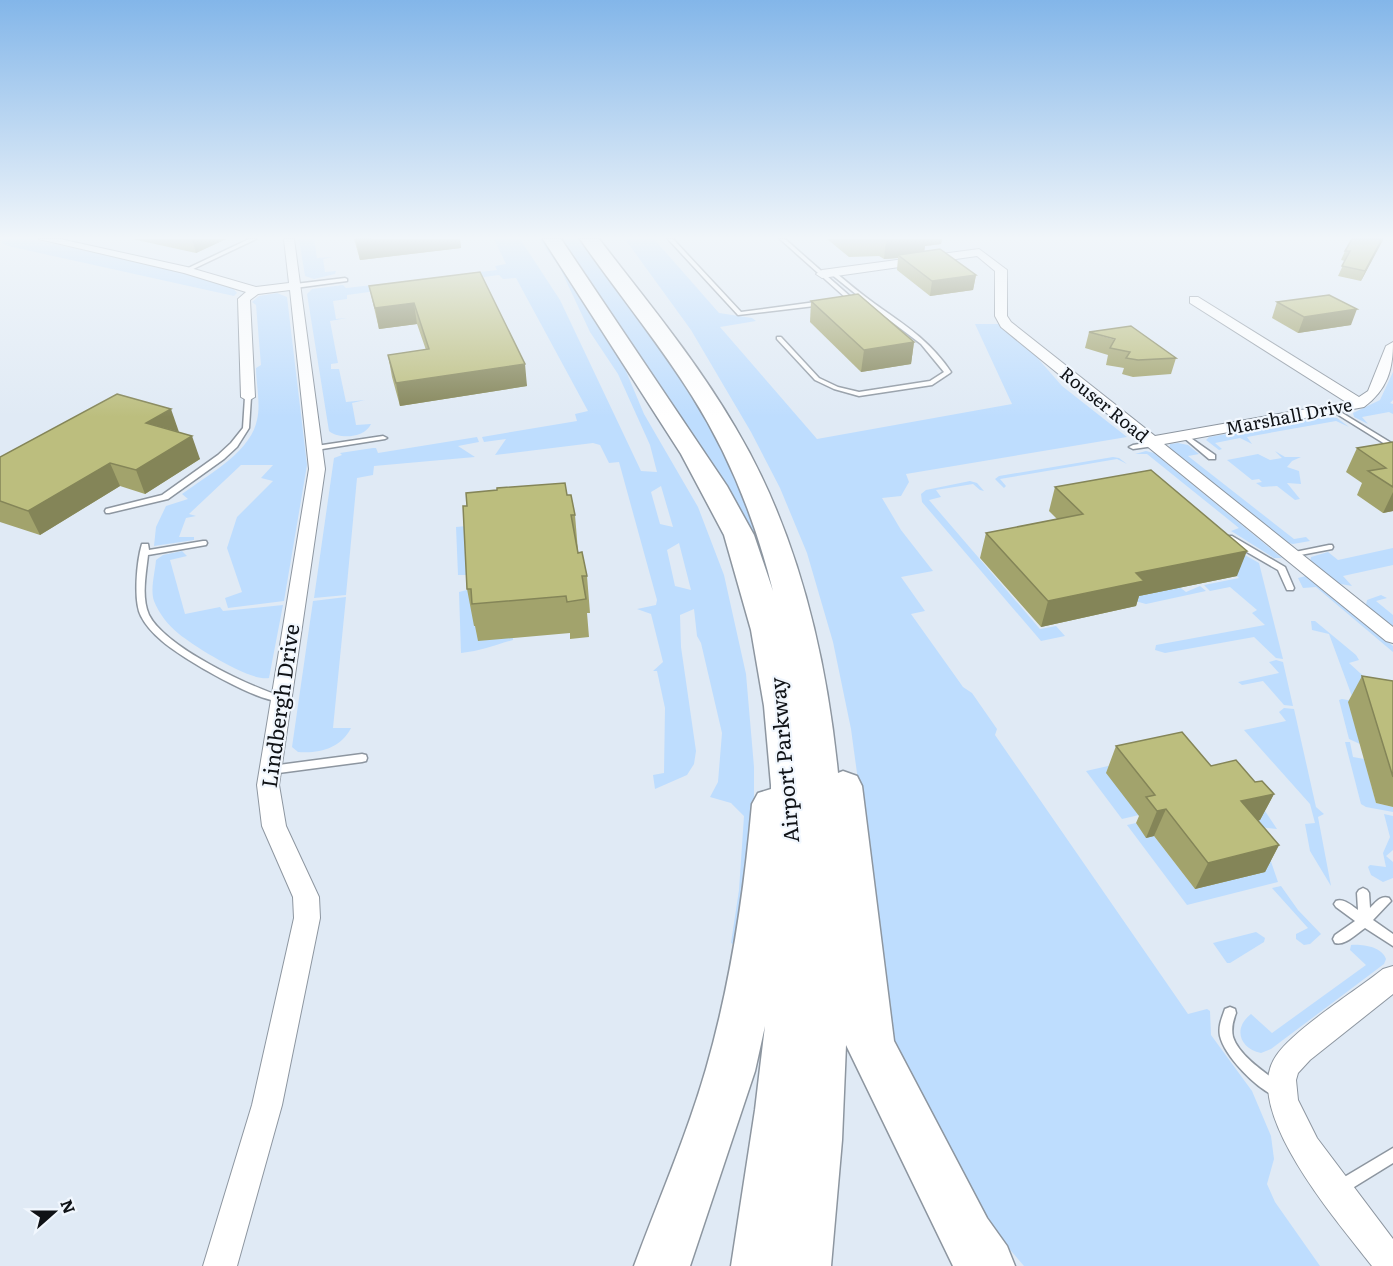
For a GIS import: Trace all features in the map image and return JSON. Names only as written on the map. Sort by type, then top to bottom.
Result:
[{"type":"highway","name":"Airport Parkway","points":[[591,298],[707,473],[739,537],[759,596],[781,686],[790,770],[793,858],[785,1055],[774,1173],[759,1266]]},
{"type":"highway","name":"Airport Parkway","points":[[633,298],[694,381],[740,458],[783,564],[798,626],[819,747],[826,860],[825,1005],[821,1083],[815,1170],[803,1266]]},
{"type":"highway","points":[[657,298],[692,354],[740,458]]},
{"type":"highway","points":[[662,1266],[730,1071],[746,1005],[765,897],[772,822],[772,774],[759,596]]},
{"type":"highway","points":[[798,626],[828,681],[843,781],[870,1044],[967,1238],[987,1266]]},
{"type":"street","points":[[245,298],[248,397]]},
{"type":"street","name":"Lindbergh Drive","points":[[220,1266],[267,1105],[308,918],[306,897],[280,840],[270,810],[269,770],[314,493],[316,448],[297,298]]},
{"type":"street","name":"Rouser Road","points":[[1003,298],[1003,321],[1145,444],[1291,563],[1393,637]]},
{"type":"street","points":[[1194,300],[1359,404]]},
{"type":"street","name":"Marshall Drive","points":[[1145,444],[1359,404],[1374,393],[1393,346]]},
{"type":"street","points":[[1393,978],[1287,1064],[1281,1078],[1281,1094],[1295,1132],[1393,1266]]},
{"type":"lane","points":[[725,298],[740,314],[828,303]]},
{"type":"lane","points":[[839,301],[849,298]]},
{"type":"lane","points":[[779,338],[817,379],[836,388],[859,394],[932,383],[948,372],[939,357],[916,335],[863,298]]},
{"type":"lane","points":[[109,511],[165,497],[221,457],[234,446],[246,428],[248,397]]},
{"type":"lane","points":[[1334,410],[1393,447]]},
{"type":"lane","points":[[1185,436],[1212,457]]},
{"type":"lane","points":[[316,448],[383,438]]},
{"type":"lane","points":[[1217,531],[1291,563],[1329,547]]},
{"type":"lane","points":[[203,543],[145,550],[142,607],[145,616],[158,634],[218,672],[264,694],[280,699]]},
{"type":"lane","points":[[1290,588],[1291,563]]},
{"type":"lane","points":[[269,770],[362,758]]},
{"type":"lane","points":[[1363,893],[1365,919]]},
{"type":"lane","points":[[1339,939],[1384,901]]},
{"type":"lane","points":[[1340,904],[1365,919],[1393,941]]},
{"type":"lane","points":[[1230,1013],[1225,1031],[1231,1044],[1248,1067],[1281,1094]]},
{"type":"lane","points":[[1336,1190],[1393,1155]]},
{"type":"shaded area","points":[[257,298],[287,298],[307,465],[284,601],[228,608],[225,598],[242,592],[227,548],[237,517],[273,481],[261,478],[273,465],[241,465],[189,514],[196,516],[186,518],[179,537],[194,537],[194,540],[154,546],[156,527],[166,506],[188,499],[182,494],[237,453],[253,432],[259,407],[256,368],[261,365],[256,305],[252,302]]},
{"type":"shaded area","points":[[308,298],[347,298],[333,301],[336,319],[347,318],[330,321],[338,363],[331,364],[331,369],[339,369],[346,402],[365,400],[352,403],[356,425],[371,424],[363,433],[351,436],[333,434],[329,431]]},
{"type":"shaded area","points":[[527,298],[559,298],[641,471],[657,472],[650,445],[618,374],[590,332],[574,298],[583,298],[618,352],[644,414],[698,507],[724,575],[746,674],[754,767],[754,800],[738,947],[731,943],[739,890],[744,816],[731,803],[710,797],[718,782],[722,733],[701,643],[697,636],[694,609],[680,615],[681,647],[696,751],[694,764],[687,775],[655,789],[653,775],[664,773],[665,708],[657,671],[653,671],[663,662],[651,614],[637,609],[656,605],[657,600],[619,462],[609,463],[600,445],[593,443],[495,455],[506,439],[484,442],[482,437],[577,421],[575,414],[588,411]],"holes":[[[661,486],[673,527],[660,524],[651,492]],[[679,543],[691,590],[675,586],[667,550]]]},
{"type":"shaded area","points":[[599,298],[625,298],[689,386],[746,495],[783,618],[715,468]]},
{"type":"shaded area","points":[[668,298],[706,298],[719,313],[752,318],[756,321],[720,327],[817,439],[1012,404],[975,324],[999,324],[1034,354],[1062,386],[1127,437],[906,474],[909,482],[901,496],[882,498],[901,530],[933,571],[901,577],[925,611],[911,614],[963,687],[972,693],[997,729],[995,735],[1188,1014],[1207,1009],[1210,1011],[1211,1035],[1252,1091],[1271,1136],[1274,1159],[1267,1184],[1275,1202],[1320,1266],[1024,1266],[964,1196],[894,1046],[851,729],[833,642],[807,553],[780,488],[751,432],[691,330]]},
{"type":"shaded area","points":[[1393,372],[1393,400],[1390,403],[1393,404],[1393,414],[1389,412],[1362,417],[1368,424],[1354,417],[1353,413],[1380,400]]},
{"type":"shaded area","points":[[1327,417],[1337,418],[1349,427],[1336,421],[1247,437],[1252,444],[1240,438],[1215,443],[1222,449],[1219,450],[1206,440],[1209,437]]},
{"type":"shaded area","points":[[477,437],[479,442],[458,446],[475,457],[374,466],[373,475],[357,478],[346,595],[314,598],[334,458],[342,455],[340,453],[373,448],[376,448],[378,453]]},
{"type":"shaded area","points":[[1170,444],[1188,445],[1199,454],[1188,456],[1294,539],[1306,537],[1310,541],[1293,544],[1285,542],[1169,449]]},
{"type":"shaded area","points":[[1146,451],[1154,453],[1282,558],[1274,558],[1231,531],[1239,528],[1147,454],[1135,454]]},
{"type":"shaded area","points":[[1275,451],[1285,457],[1301,457],[1292,461],[1287,467],[1299,471],[1301,484],[1287,483],[1300,499],[1295,500],[1277,486],[1262,487],[1256,483],[1262,482],[1259,479],[1252,480],[1227,460],[1258,454],[1270,460],[1282,458]]},
{"type":"shaded area","points":[[1113,457],[1119,458],[1127,464],[1117,459],[1000,479],[1006,486],[1004,488],[995,479],[999,476]]},
{"type":"shaded area","points":[[970,481],[977,483],[984,491],[973,484],[936,490],[941,497],[929,500],[1040,629],[1056,626],[1065,636],[1041,641],[922,502],[921,494],[926,490]]},
{"type":"shaded area","points":[[501,523],[474,575],[458,575],[456,527]]},
{"type":"shaded area","points":[[1185,530],[1208,534],[1259,563],[1283,659],[1276,658],[1254,637],[1165,653],[1155,650],[1156,645],[1265,625],[1252,613],[1257,610],[1230,587],[1210,591],[1204,585],[1239,578]]},
{"type":"shaded area","points":[[1393,548],[1393,565],[1343,576],[1352,586],[1335,583],[1310,562],[1311,557],[1328,552],[1338,560]]},
{"type":"shaded area","points":[[182,551],[187,556],[170,560],[185,614],[220,607],[223,611],[283,605],[269,678],[250,675],[210,655],[179,634],[161,615],[153,596],[156,560],[163,555]]},
{"type":"shaded area","points":[[1136,554],[1186,592],[1200,586],[1206,591],[1146,604],[1135,601]]},
{"type":"shaded area","points":[[1306,576],[1393,646],[1393,652],[1316,587],[1303,588],[1298,578]]},
{"type":"shaded area","points":[[475,588],[474,626],[513,637],[513,640],[461,653],[459,592]]},
{"type":"shaded area","points":[[1381,595],[1387,598],[1376,601],[1393,615],[1393,628],[1366,605],[1367,600]]},
{"type":"shaded area","points":[[346,597],[333,728],[351,728],[347,735],[329,748],[314,752],[298,752],[292,747],[313,601]]},
{"type":"shaded area","points":[[1311,621],[1315,621],[1356,655],[1359,660],[1349,663],[1393,703],[1353,699],[1329,634],[1312,630]]},
{"type":"shaded area","points":[[1276,660],[1283,662],[1293,706],[1284,705],[1263,681],[1242,685],[1238,682],[1279,673],[1269,662]]},
{"type":"shaded area","points":[[1339,700],[1393,708],[1360,744],[1349,739]]},
{"type":"shaded area","points":[[1284,708],[1294,709],[1316,807],[1324,814],[1318,817],[1331,886],[1310,851],[1305,824],[1315,823],[1310,804],[1244,730],[1286,721],[1279,712]]},
{"type":"shaded area","points":[[1345,742],[1350,742],[1353,757],[1364,759],[1376,803],[1393,807],[1393,812],[1361,804]]},
{"type":"shaded area","points":[[1192,747],[1107,773],[1139,815],[1122,819],[1086,771]]},
{"type":"shaded area","points":[[1263,808],[1277,829],[1259,827],[1278,882],[1187,905],[1127,825],[1136,823],[1146,837],[1154,836],[1195,889],[1264,872],[1228,828]]},
{"type":"shaded area","points":[[1384,814],[1393,816],[1393,850],[1386,856],[1393,862],[1393,878],[1383,882],[1371,875],[1368,867],[1370,865],[1386,867],[1383,853],[1390,837]]},
{"type":"shaded area","points":[[1281,886],[1298,910],[1321,934],[1310,944],[1304,945],[1296,939],[1296,934],[1308,928],[1272,888]]},
{"type":"shaded area","points":[[1256,932],[1265,938],[1264,942],[1230,963],[1227,963],[1213,943]]},
{"type":"shaded area","points":[[1351,945],[1376,949],[1384,955],[1386,959],[1384,964],[1271,1049],[1261,1053],[1243,1042],[1240,1031],[1245,1019],[1251,1014],[1272,1033],[1366,965],[1350,950]]},
{"type":"building","points":[[372,298],[493,298],[525,364],[396,383],[388,355],[429,349],[414,303],[375,308]]},
{"type":"building","points":[[831,298],[863,298],[914,342],[864,350],[811,301]]},
{"type":"building","points":[[1306,298],[1335,298],[1357,309],[1304,317],[1277,302]]},
{"type":"building","points":[[1131,326],[1176,358],[1138,360],[1126,358],[1130,352],[1110,348],[1115,339],[1089,332]]},
{"type":"building","points":[[117,394],[171,409],[146,423],[192,436],[136,470],[110,463],[28,511],[0,501],[0,457]]},
{"type":"building","points":[[1393,442],[1393,487],[1368,471],[1386,468],[1357,448]]},
{"type":"building","points":[[1151,470],[1247,551],[1136,573],[1144,581],[1048,601],[986,533],[1083,514],[1055,487]]},
{"type":"building","points":[[565,483],[567,495],[571,495],[575,515],[571,515],[578,553],[582,552],[587,576],[582,576],[586,599],[567,602],[566,596],[472,604],[471,589],[467,589],[463,506],[467,506],[466,493],[497,490],[497,488]]},
{"type":"building","points":[[1362,676],[1393,681],[1393,777]]},
{"type":"building","points":[[1182,732],[1211,766],[1236,760],[1255,782],[1262,781],[1274,794],[1241,801],[1279,845],[1208,863],[1166,809],[1157,811],[1146,797],[1155,795],[1116,746]]}]
